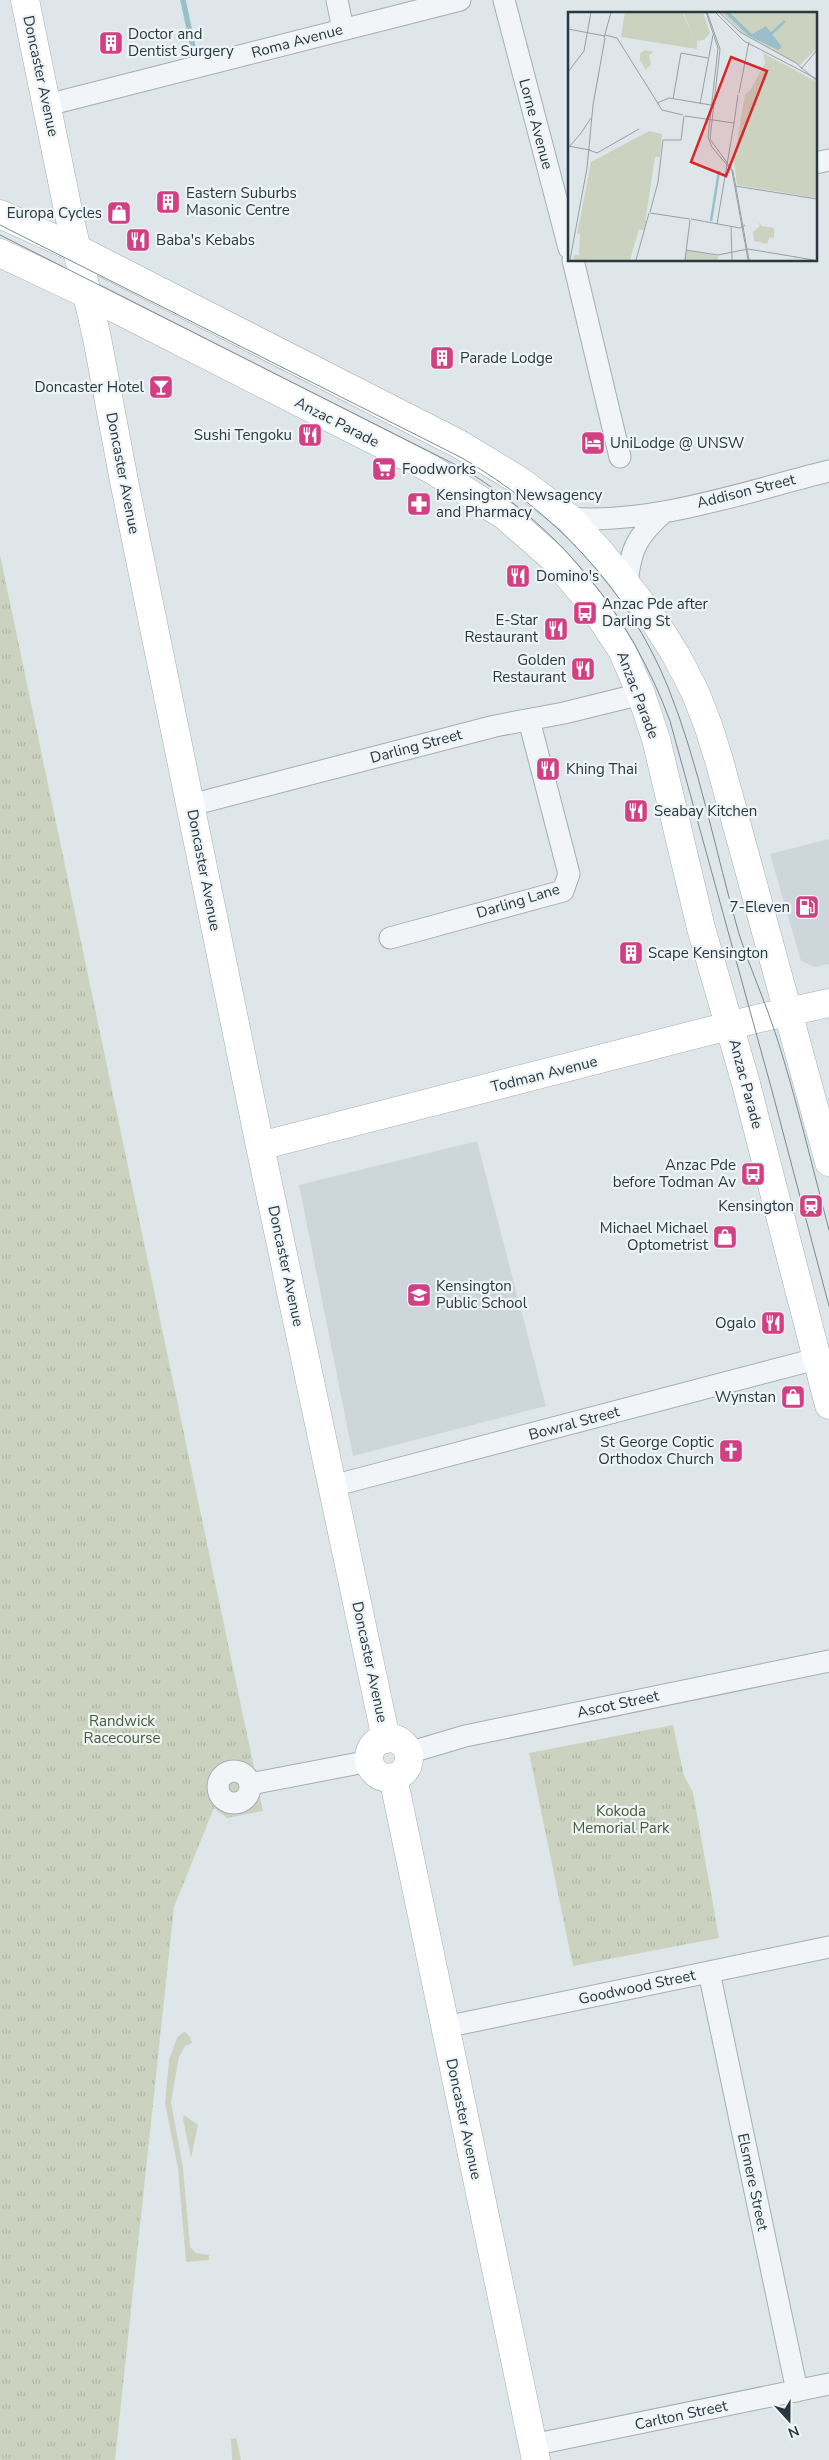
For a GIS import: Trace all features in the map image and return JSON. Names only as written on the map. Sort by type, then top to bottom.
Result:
[{"type":"main road","name":"Doncaster Avenue","points":[[25,0],[192,805],[260,1146],[332,1486],[397,1746]]},
{"type":"main road","points":[[0,214],[77,249],[459,444],[520,481],[569,518],[650,614],[676,655],[708,725],[770,954],[789,1011],[829,1162]]},
{"type":"main road","name":"Anzac Parade","points":[[0,252],[87,294],[431,469],[505,516],[553,558],[591,602],[622,650],[641,694],[666,778],[702,928],[730,1026],[829,1406]]},
{"type":"main road","name":"Todman Avenue","points":[[260,1146],[789,1011],[829,1003]]},
{"type":"main road","points":[[376,1743],[397,1746],[409,1759],[404,1771],[393,1777],[380,1776],[371,1767],[370,1761],[372,1748],[376,1743]]},
{"type":"main road","name":"Doncaster Avenue","points":[[393,1777],[534,2452]]},
{"type":"street","points":[[337,0],[343,29]]},
{"type":"street","name":"Roma Avenue","points":[[47,106],[460,0]]},
{"type":"street","name":"Lorne Avenue","points":[[504,0],[567,234]]},
{"type":"street","points":[[816,163],[829,160]]},
{"type":"street","points":[[573,261],[620,456]]},
{"type":"street","name":"Addison Street","points":[[569,518],[605,519],[664,512],[829,470]]},
{"type":"street","points":[[627,585],[630,557],[637,540],[664,512]]},
{"type":"street","name":"Darling Street","points":[[192,805],[495,726],[564,713],[641,694]]},
{"type":"street","name":"Darling Lane","points":[[390,938],[563,891],[570,874],[529,720]]},
{"type":"street","name":"Bowral Street","points":[[332,1486],[816,1359]]},
{"type":"street","name":"Ascot Street","points":[[397,1746],[465,1736],[829,1660]]},
{"type":"street","points":[[250,1784],[370,1761]]},
{"type":"street","name":"Goodwood Street","points":[[445,2027],[829,1947]]},
{"type":"street","name":"Elsmere Street","points":[[709,1972],[796,2391]]},
{"type":"street","name":"Carlton Street","points":[[534,2452],[829,2384]]},
{"type":"shaded area","name":"7-Eleven","points":[[829,839],[829,964],[815,967],[801,961],[770,854]]},
{"type":"shaded area","name":"Kensington Public School","points":[[477,1141],[546,1406],[353,1456],[299,1185]]},
{"type":"green space","name":"Randwick Racecourse","points":[[0,555],[263,1811],[227,1818],[214,1808],[174,1907],[115,2460],[0,2460]]},
{"type":"green space","name":"Kokoda Memorial Park","points":[[673,1725],[684,1776],[693,1792],[719,1938],[573,1966],[529,1753]]},
{"type":"green space","points":[[184,2031],[190,2037],[192,2043],[185,2046],[179,2057],[171,2102],[183,2168],[190,2247],[196,2253],[209,2255],[209,2260],[186,2262],[178,2168],[165,2103],[169,2060],[177,2038]]},
{"type":"green space","points":[[184,2115],[198,2125],[191,2158],[183,2119]]},
{"type":"green space","points":[[236,2438],[241,2460],[232,2460],[231,2439]]},
{"type":"waterway","points":[[183,0],[193,47]]},
{"type":"tram line","points":[[0,225],[462,458],[527,502],[584,555],[609,585],[632,617],[651,651],[679,716],[698,778],[739,934],[773,1025],[784,1062],[829,1230]]},
{"type":"tram line","points":[[0,235],[462,468],[497,491],[530,517],[588,576],[634,644],[654,682],[670,721],[829,1306]]},
{"type":"place","name":"Doctor and Dentist Surgery","points":[[111,43]]},
{"type":"place","name":"Eastern Suburbs Masonic Centre","points":[[168,202]]},
{"type":"place","name":"Europa Cycles","points":[[119,213]]},
{"type":"place","name":"Baba's Kebabs","points":[[138,240]]},
{"type":"place","name":"Parade Lodge","points":[[442,358]]},
{"type":"place","name":"Doncaster Hotel","points":[[161,387]]},
{"type":"place","name":"Sushi Tengoku","points":[[310,435]]},
{"type":"place","name":"UniLodge @ UNSW","points":[[593,443]]},
{"type":"place","name":"Foodworks","points":[[384,469]]},
{"type":"place","name":"Kensington Newsagency and Pharmacy","points":[[419,504]]},
{"type":"place","name":"Domino's","points":[[518,576]]},
{"type":"place","name":"Anzac Pde after Darling St","points":[[585,613]]},
{"type":"place","name":"E-Star Restaurant","points":[[556,629]]},
{"type":"place","name":"Golden Restaurant","points":[[583,669]]},
{"type":"place","name":"Khing Thai","points":[[548,769]]},
{"type":"place","name":"Seabay Kitchen","points":[[636,811]]},
{"type":"place","name":"7-Eleven","points":[[807,907]]},
{"type":"place","name":"Scape Kensington","points":[[631,953]]},
{"type":"place","name":"Anzac Pde before Todman Av","points":[[753,1174]]},
{"type":"place","name":"Kensington","points":[[811,1206]]},
{"type":"place","name":"Michael Michael Optometrist","points":[[725,1237]]},
{"type":"place","name":"Kensington Public School","points":[[419,1295]]},
{"type":"place","name":"Ogalo","points":[[773,1323]]},
{"type":"place","name":"Wynstan","points":[[793,1397]]},
{"type":"place","name":"St George Coptic Orthodox Church","points":[[731,1451]]}]
